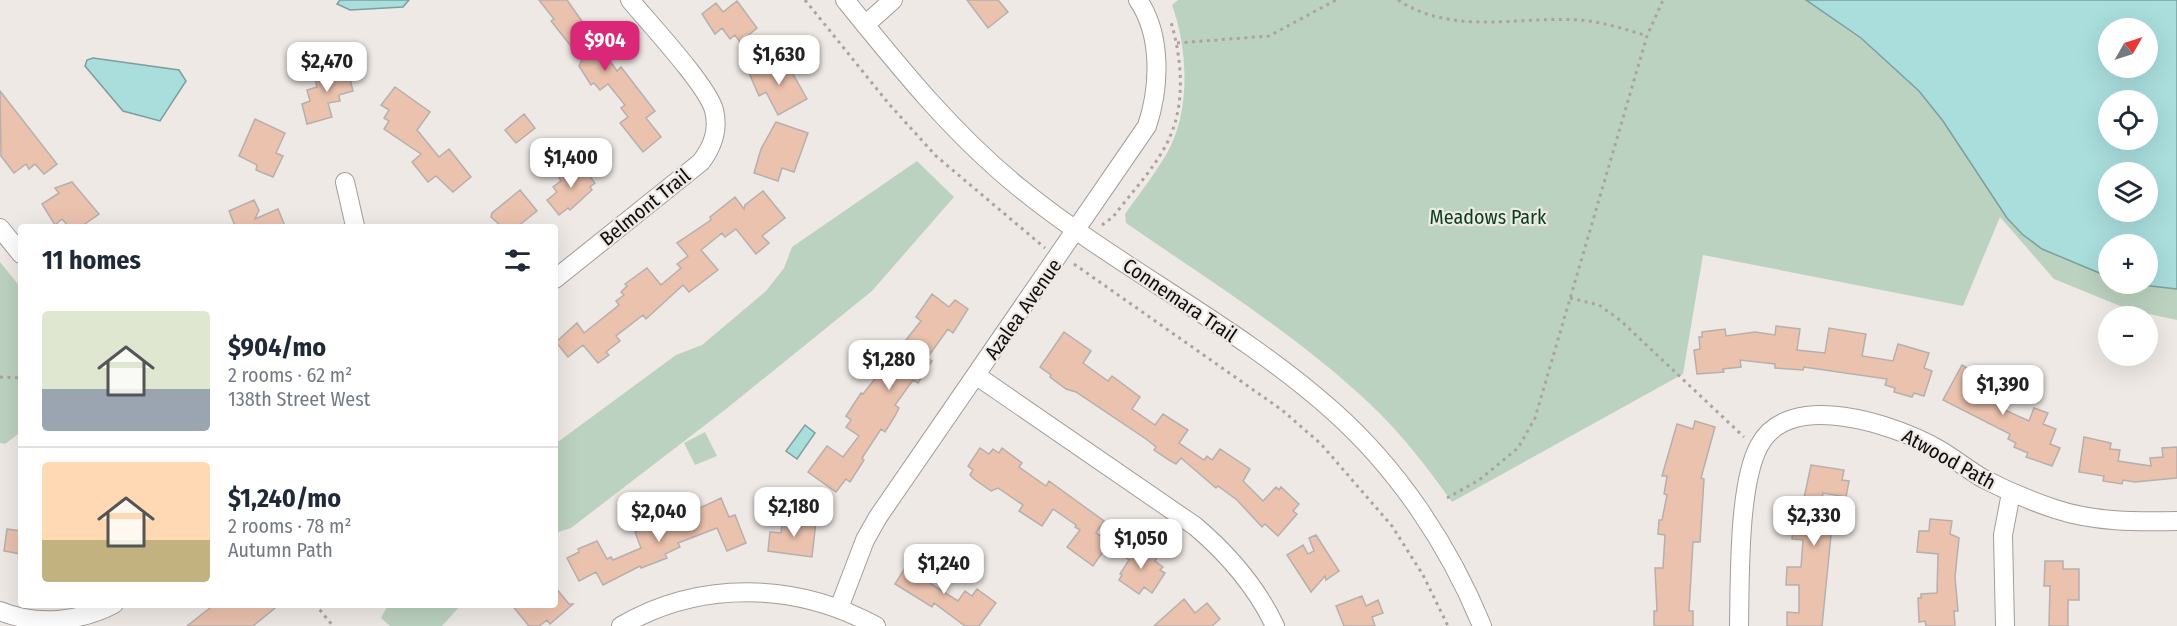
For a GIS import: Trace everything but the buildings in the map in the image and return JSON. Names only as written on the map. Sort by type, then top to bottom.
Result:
[{"type":"street","name":"Belmont Trail","points":[[558,277],[701,162],[713,144],[716,122],[714,110],[704,92],[630,0]]},
{"type":"street","name":"Connemara Trail","points":[[845,0],[928,101],[965,140],[1023,191],[1290,376],[1355,432],[1394,476],[1425,517],[1458,573],[1482,626]]},
{"type":"street","points":[[865,25],[893,0]]},
{"type":"street","name":"Azalea Avenue","points":[[839,608],[872,527],[1142,137],[1155,100],[1154,43],[1146,12],[1138,0]]},
{"type":"street","points":[[345,182],[355,224]]},
{"type":"street","points":[[0,228],[18,250]]},
{"type":"street","points":[[977,376],[1195,526],[1221,548],[1257,593],[1275,626]]},
{"type":"street","name":"Atwood Path","points":[[1760,444],[1782,424],[1806,415],[1820,414],[1894,429],[1938,449],[1973,473],[2011,493],[2057,510],[2117,520],[2177,521]]},
{"type":"street","points":[[1739,626],[1745,508],[1754,458],[1760,444]]},
{"type":"street","points":[[2005,626],[2003,535],[2011,493]]},
{"type":"street","points":[[621,626],[684,600],[734,592],[780,594],[839,608],[876,626]]},
{"type":"street","points":[[0,611],[22,618],[59,620],[105,608]]},
{"type":"path","points":[[805,0],[889,104],[936,156],[998,211],[1046,248],[1282,410],[1321,444],[1392,526],[1423,575],[1448,626]]},
{"type":"path","points":[[1177,43],[1269,36],[1336,0]]},
{"type":"path","points":[[1398,0],[1414,10],[1452,22],[1580,20],[1603,23],[1647,36]]},
{"type":"path","points":[[1447,498],[1479,480],[1518,448],[1535,418],[1647,36],[1662,1]]},
{"type":"path","points":[[1570,298],[1599,305],[1620,320],[1742,436],[1760,444]]},
{"type":"path","points":[[0,376],[18,378]]},
{"type":"path","points":[[318,608],[333,626]]},
{"type":"green space","name":"Meadows Park","points":[[1178,0],[2177,0],[2177,320],[2158,316],[2158,306],[2120,306],[2054,279],[2000,217],[1963,306],[1703,255],[1683,374],[1452,502],[1392,426],[1341,378],[1251,308],[1126,223],[1125,214],[1167,153],[1180,118],[1184,60],[1172,5]]},
{"type":"green space","points":[[917,161],[954,197],[872,291],[726,409],[571,528],[558,532],[558,442],[676,355],[702,345],[766,291],[784,268],[792,247]]},
{"type":"green space","points":[[0,262],[18,284],[18,434],[5,444],[0,443]]},
{"type":"green space","points":[[705,432],[717,456],[695,465],[684,443]]},
{"type":"green space","points":[[386,608],[458,608],[442,626],[390,626],[381,618]]},
{"type":"water","points":[[340,0],[409,0],[403,7],[350,10],[337,4]]},
{"type":"water","points":[[1806,0],[2177,0],[2177,289],[2158,287],[2158,234],[2098,234],[2098,272],[2042,249],[2022,234],[2007,218],[1943,121],[1919,91],[1861,38]]},
{"type":"water","points":[[93,58],[179,70],[186,81],[160,121],[123,111],[85,66],[87,60]]},
{"type":"water","points":[[805,425],[815,433],[797,459],[786,451]]}]
